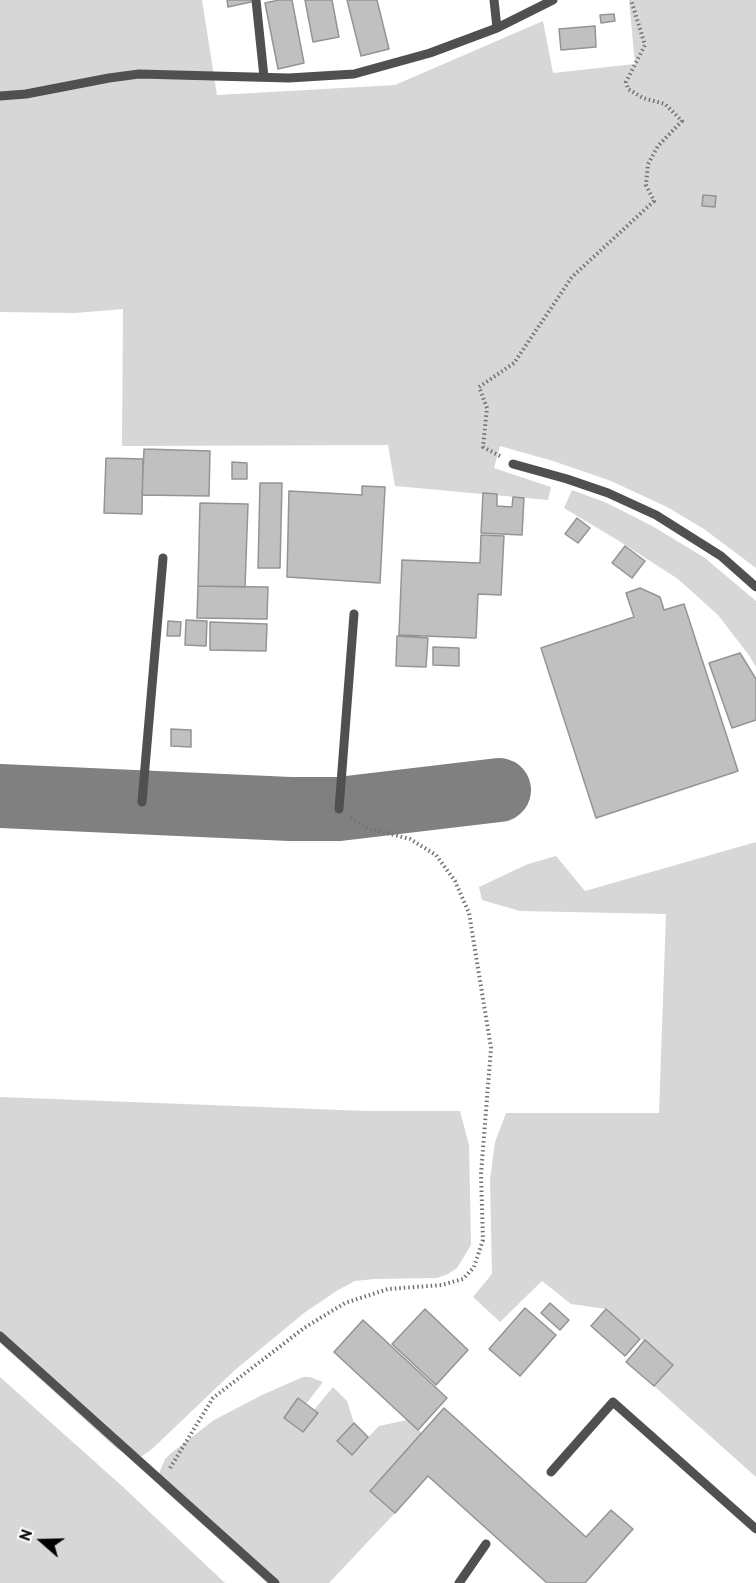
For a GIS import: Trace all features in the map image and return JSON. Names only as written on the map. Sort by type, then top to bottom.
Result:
[{"type":"lane","points":[[256,0],[264,77]]},
{"type":"lane","points":[[494,0],[497,28]]},
{"type":"lane","points":[[0,96],[26,94],[139,74],[264,77],[354,74],[430,53],[497,28],[553,0]]},
{"type":"lane","points":[[513,464],[567,478],[608,493],[656,515],[721,556],[756,587]]},
{"type":"lane","points":[[141,802],[163,558]]},
{"type":"lane","points":[[339,809],[354,614]]},
{"type":"lane","points":[[0,1336],[275,1583]]},
{"type":"lane","points":[[551,1472],[613,1402],[756,1529]]},
{"type":"lane","points":[[459,1583],[486,1544]]},
{"type":"path","points":[[513,464],[483,447],[487,408],[479,387],[514,363],[572,277],[654,201],[646,185],[648,164],[658,146],[682,121],[665,104],[643,98],[628,89],[626,82],[645,45],[632,0]]},
{"type":"path","points":[[161,1481],[213,1398],[304,1328],[345,1303],[388,1288],[442,1285],[463,1279],[474,1266],[483,1240],[481,1174],[491,1048],[469,913],[455,880],[435,855],[410,839],[367,828],[339,809]]},
{"type":"shaded area","points":[[0,0],[202,0],[217,95],[395,85],[543,21],[553,73],[635,64],[629,0],[756,0],[756,568],[704,529],[667,507],[611,481],[500,446],[494,468],[551,487],[548,500],[395,486],[388,445],[122,446],[123,309],[75,313],[0,312]]},
{"type":"shaded area","points":[[572,490],[607,503],[654,527],[705,558],[756,601],[756,667],[718,615],[678,579],[564,508]]},
{"type":"shaded area","points":[[756,842],[756,1477],[654,1386],[672,1365],[606,1309],[571,1304],[542,1281],[500,1322],[473,1297],[492,1274],[490,1180],[495,1142],[506,1113],[659,1113],[666,914],[520,911],[482,900],[479,887],[528,864],[556,856],[585,891]]},
{"type":"shaded area","points":[[0,1097],[367,1111],[460,1111],[469,1145],[471,1245],[457,1268],[437,1278],[355,1281],[338,1290],[304,1313],[235,1370],[152,1449],[142,1456],[129,1456],[116,1448],[0,1343]]},
{"type":"shaded area","points":[[0,1377],[122,1486],[225,1583],[0,1583]]},
{"type":"shaded area","points":[[303,1377],[323,1382],[306,1404],[298,1399],[284,1418],[303,1432],[317,1413],[314,1410],[333,1387],[347,1401],[354,1423],[337,1441],[352,1454],[379,1426],[407,1420],[422,1433],[370,1490],[395,1513],[329,1583],[267,1583],[163,1489],[159,1478],[160,1471],[170,1454],[214,1420]]},
{"type":"building","points":[[227,0],[251,0],[251,2],[228,7]]},
{"type":"building","points":[[292,0],[304,63],[278,69],[265,3]]},
{"type":"building","points":[[305,0],[332,0],[339,37],[313,42]]},
{"type":"building","points":[[347,0],[377,0],[389,49],[361,56]]},
{"type":"building","points":[[614,14],[615,21],[601,23],[600,15]]},
{"type":"building","points":[[595,26],[596,47],[561,50],[559,29]]},
{"type":"building","points":[[703,195],[716,196],[715,207],[702,206]]},
{"type":"building","points":[[144,449],[210,451],[209,496],[142,495]]},
{"type":"building","points":[[106,458],[143,459],[142,514],[104,513]]},
{"type":"building","points":[[232,462],[247,463],[247,479],[232,479]]},
{"type":"building","points":[[260,483],[282,483],[280,568],[258,568]]},
{"type":"building","points":[[362,486],[385,487],[380,583],[287,577],[289,491],[362,495]]},
{"type":"building","points":[[483,493],[497,494],[497,506],[512,507],[513,497],[524,498],[522,535],[481,533]]},
{"type":"building","points":[[200,503],[248,504],[245,587],[198,586]]},
{"type":"building","points":[[577,518],[590,528],[578,543],[565,534]]},
{"type":"building","points":[[481,535],[504,536],[501,595],[478,594],[476,638],[399,635],[402,560],[480,563]]},
{"type":"building","points":[[625,546],[645,561],[632,578],[612,563]]},
{"type":"building","points":[[198,586],[268,587],[267,619],[197,618]]},
{"type":"building","points":[[640,588],[660,597],[664,610],[684,604],[738,771],[596,818],[541,648],[634,617],[626,593]]},
{"type":"building","points":[[186,620],[207,621],[206,646],[185,645]]},
{"type":"building","points":[[168,621],[181,622],[180,636],[167,636]]},
{"type":"building","points":[[210,622],[267,624],[266,651],[210,650]]},
{"type":"building","points":[[397,636],[428,638],[426,667],[396,666]]},
{"type":"building","points":[[433,647],[459,648],[459,666],[433,665]]},
{"type":"building","points":[[740,653],[756,679],[756,720],[732,728],[709,663]]},
{"type":"building","points":[[171,729],[191,730],[191,747],[171,746]]},
{"type":"building","points":[[550,1303],[569,1320],[560,1330],[541,1313]]},
{"type":"building","points":[[525,1308],[556,1335],[520,1376],[489,1349]]},
{"type":"building","points":[[425,1309],[468,1350],[436,1385],[392,1344]]},
{"type":"building","points":[[606,1309],[640,1339],[625,1356],[591,1326]]},
{"type":"building","points":[[363,1320],[447,1398],[418,1430],[334,1352]]},
{"type":"building","points":[[645,1340],[673,1365],[654,1386],[626,1362]]},
{"type":"building","points":[[298,1398],[318,1413],[303,1432],[284,1418]]},
{"type":"building","points":[[444,1408],[586,1537],[611,1510],[633,1529],[585,1583],[547,1583],[428,1476],[395,1513],[370,1491]]},
{"type":"building","points":[[354,1423],[368,1437],[352,1455],[337,1441]]},
{"type":"taxiway","points":[[0,796],[290,809],[339,809],[499,790]]}]
